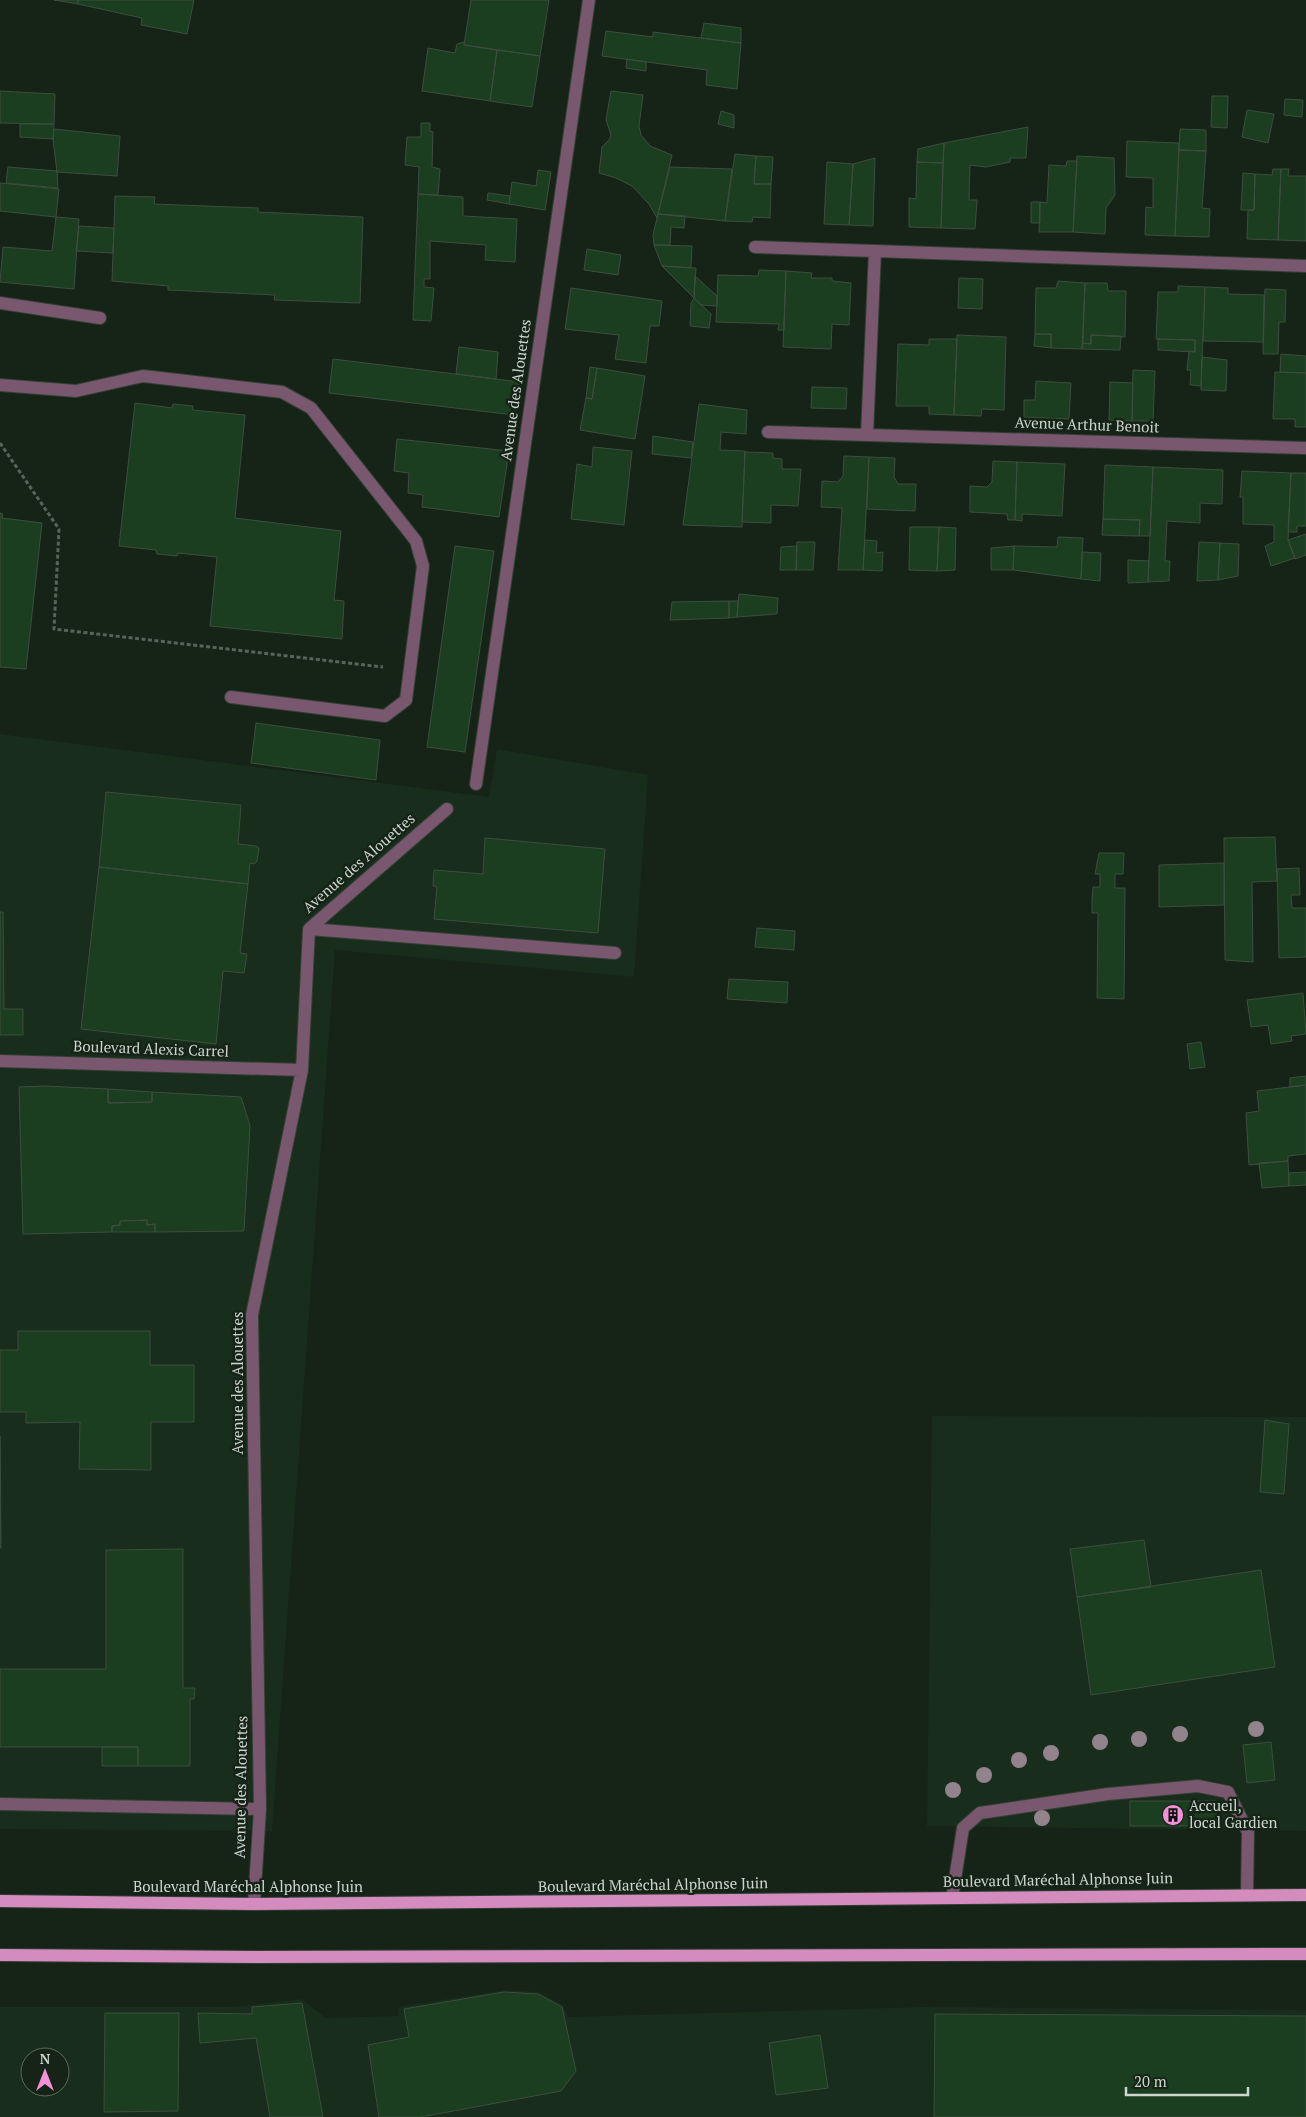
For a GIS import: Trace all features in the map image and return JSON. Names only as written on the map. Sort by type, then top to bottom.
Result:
[{"type":"main road","name":"Boulevard Maréchal Alphonse Juin","points":[[0,1901],[254,1904],[1306,1895]]},
{"type":"main road","points":[[0,1954],[294,1957],[1306,1954]]},
{"type":"street","name":"Avenue des Alouettes","points":[[476,784],[588,0]]},
{"type":"street","points":[[755,247],[1306,266]]},
{"type":"street","points":[[867,435],[875,251]]},
{"type":"street","points":[[0,303],[100,318]]},
{"type":"street","points":[[0,385],[76,391],[143,376],[282,392],[311,408],[416,541],[424,566],[406,700],[385,716],[231,697]]},
{"type":"street","name":"Avenue Arthur Benoit","points":[[768,432],[1306,448]]},
{"type":"street","name":"Avenue des Alouettes","points":[[254,1904],[260,1809],[252,1315],[302,1070],[309,929],[447,809]]},
{"type":"street","points":[[309,929],[615,953]]},
{"type":"street","name":"Boulevard Alexis Carrel","points":[[0,1061],[302,1070]]},
{"type":"street","points":[[952,1898],[963,1828],[980,1813],[1108,1794],[1198,1786],[1228,1792],[1239,1810],[1248,1832],[1248,1894]]},
{"type":"street","points":[[0,1804],[260,1809]]},
{"type":"path","points":[[0,443],[59,529],[54,629],[410,670]]},
{"type":"shaded area","points":[[0,734],[489,797],[497,749],[648,775],[634,977],[335,950],[272,1831],[0,1829]]},
{"type":"shaded area","points":[[932,1416],[1306,1417],[1306,1831],[927,1826]]},
{"type":"shaded area","points":[[504,1990],[538,1992],[563,2005],[568,2017],[924,2007],[1306,2010],[1306,2117],[0,2117],[0,2007],[234,2007],[302,1999],[326,2018],[398,2016],[399,2007]]},
{"type":"building","points":[[54,0],[78,0],[78,4]]},
{"type":"building","points":[[78,0],[194,0],[187,34],[141,25],[142,18],[78,4]]},
{"type":"building","points":[[471,0],[549,0],[540,56],[464,45]]},
{"type":"building","points":[[704,23],[741,28],[741,43],[701,38]]},
{"type":"building","points":[[606,31],[653,37],[653,32],[741,43],[737,89],[706,85],[707,70],[602,56]]},
{"type":"building","points":[[464,42],[464,45],[497,50],[490,101],[422,91],[428,48],[455,53],[457,44]]},
{"type":"building","points":[[497,50],[540,56],[532,107],[490,101]]},
{"type":"building","points":[[627,59],[646,62],[646,71],[626,68]]},
{"type":"building","points":[[0,91],[55,94],[54,124],[0,123]]},
{"type":"building","points":[[611,91],[643,95],[639,126],[641,135],[650,146],[672,155],[657,218],[649,204],[632,186],[616,178],[599,173],[602,147],[611,135],[606,120]]},
{"type":"building","points":[[1212,96],[1228,96],[1227,128],[1211,127]]},
{"type":"building","points":[[1285,99],[1303,100],[1302,117],[1284,115]]},
{"type":"building","points":[[1247,110],[1274,114],[1268,143],[1242,137]]},
{"type":"building","points":[[721,111],[734,115],[734,128],[718,124]]},
{"type":"building","points":[[421,123],[430,123],[430,131],[433,132],[432,167],[440,169],[438,195],[418,194],[419,167],[405,165],[407,137],[421,137]]},
{"type":"building","points":[[20,124],[54,124],[53,139],[20,137]]},
{"type":"building","points":[[1028,127],[1026,158],[1010,158],[1010,162],[986,167],[970,165],[969,200],[977,200],[975,229],[941,228],[944,143]]},
{"type":"building","points":[[54,129],[120,136],[117,176],[57,172],[53,139]]},
{"type":"building","points":[[1180,129],[1206,130],[1206,151],[1179,150]]},
{"type":"building","points":[[1127,141],[1179,143],[1175,236],[1145,235],[1146,207],[1153,208],[1153,178],[1126,177]]},
{"type":"building","points":[[944,143],[943,163],[917,162],[918,149]]},
{"type":"building","points":[[1179,150],[1206,151],[1202,208],[1210,209],[1209,237],[1175,236]]},
{"type":"building","points":[[735,154],[756,156],[754,184],[771,184],[770,218],[753,217],[752,222],[725,221]]},
{"type":"building","points":[[756,156],[773,157],[771,184],[754,184]]},
{"type":"building","points":[[1077,156],[1114,158],[1115,195],[1106,208],[1105,234],[1073,232]]},
{"type":"building","points":[[875,158],[873,226],[849,225],[853,164]]},
{"type":"building","points":[[1067,161],[1077,161],[1073,232],[1039,232],[1040,202],[1047,203],[1049,165],[1066,166]]},
{"type":"building","points":[[827,162],[853,164],[849,225],[824,224]]},
{"type":"building","points":[[917,162],[943,163],[941,228],[909,227],[909,198],[916,199]]},
{"type":"building","points":[[8,167],[57,171],[58,188],[6,183]]},
{"type":"building","points":[[670,167],[732,169],[725,221],[658,214]]},
{"type":"building","points":[[1273,169],[1281,169],[1278,240],[1247,239],[1248,210],[1254,210],[1255,174],[1272,175]]},
{"type":"building","points":[[1281,169],[1289,169],[1288,176],[1306,176],[1306,241],[1278,240]]},
{"type":"building","points":[[538,170],[551,172],[545,210],[509,204],[512,182],[536,186]]},
{"type":"building","points":[[1243,173],[1255,174],[1254,210],[1241,210]]},
{"type":"building","points":[[0,183],[59,189],[56,217],[0,211]]},
{"type":"building","points":[[488,193],[510,196],[509,204],[487,200]]},
{"type":"building","points":[[418,194],[463,197],[463,216],[517,219],[515,262],[485,260],[486,245],[430,241],[430,279],[424,279],[424,287],[434,288],[431,321],[413,320]]},
{"type":"building","points":[[115,196],[155,197],[154,204],[258,208],[258,212],[363,217],[360,303],[274,300],[275,295],[168,290],[168,286],[112,281]]},
{"type":"building","points":[[1031,202],[1040,202],[1040,223],[1031,223]]},
{"type":"building","points":[[658,214],[685,216],[684,228],[671,227],[670,245],[654,245],[653,235]]},
{"type":"building","points":[[56,217],[79,219],[74,289],[0,282],[3,247],[52,251]]},
{"type":"building","points":[[79,226],[114,228],[113,253],[76,251]]},
{"type":"building","points":[[654,245],[692,246],[691,268],[662,266]]},
{"type":"building","points":[[587,249],[621,255],[618,275],[584,270]]},
{"type":"building","points":[[662,266],[696,268],[694,298]]},
{"type":"building","points":[[759,270],[786,271],[784,330],[778,330],[779,324],[716,322],[718,275],[758,276]]},
{"type":"building","points":[[786,271],[812,273],[811,278],[832,278],[832,281],[851,283],[849,325],[832,324],[831,349],[783,347]]},
{"type":"building","points":[[695,276],[717,296],[717,306],[701,305],[694,298]]},
{"type":"building","points":[[959,278],[983,279],[982,309],[958,308]]},
{"type":"building","points":[[1058,281],[1085,283],[1082,349],[1051,348],[1051,334],[1035,334],[1036,288],[1056,288]]},
{"type":"building","points":[[1085,283],[1107,283],[1108,291],[1126,291],[1125,337],[1091,335],[1091,344],[1083,343]]},
{"type":"building","points":[[1178,286],[1205,287],[1201,386],[1190,385],[1191,370],[1187,370],[1189,351],[1195,352],[1195,340],[1156,339],[1158,292],[1178,292]]},
{"type":"building","points":[[1205,287],[1228,288],[1228,294],[1264,295],[1263,342],[1203,341]]},
{"type":"building","points":[[571,288],[662,301],[659,326],[650,326],[646,363],[615,359],[619,335],[565,329]]},
{"type":"building","points":[[1265,289],[1286,290],[1285,322],[1279,322],[1278,354],[1263,354]]},
{"type":"building","points":[[694,298],[711,314],[709,328],[690,326],[691,303]]},
{"type":"building","points":[[1035,334],[1051,334],[1051,348],[1034,346]]},
{"type":"building","points":[[957,335],[1006,337],[1004,410],[982,409],[981,416],[954,415]]},
{"type":"building","points":[[1091,335],[1121,336],[1120,350],[1082,349],[1083,343],[1091,344]]},
{"type":"building","points":[[929,339],[957,339],[954,415],[929,414],[929,406],[896,406],[898,344],[929,345]]},
{"type":"building","points":[[1158,339],[1195,340],[1195,352],[1158,350]]},
{"type":"building","points":[[459,347],[498,352],[496,379],[456,374]]},
{"type":"building","points":[[1281,354],[1306,356],[1306,373],[1280,372]]},
{"type":"building","points":[[1202,357],[1227,360],[1226,391],[1201,390]]},
{"type":"building","points":[[333,359],[520,382],[514,415],[329,393]]},
{"type":"building","points":[[590,367],[597,368],[592,399],[586,398]]},
{"type":"building","points":[[597,368],[645,376],[635,439],[580,430],[586,398],[592,399]]},
{"type":"building","points":[[1133,370],[1155,371],[1153,421],[1132,421]]},
{"type":"building","points":[[1275,372],[1306,373],[1306,427],[1295,427],[1295,419],[1273,419]]},
{"type":"building","points":[[1036,381],[1071,383],[1069,419],[1024,417],[1024,400],[1035,400]]},
{"type":"building","points":[[1110,382],[1133,383],[1132,421],[1109,420]]},
{"type":"building","points":[[812,387],[847,388],[846,409],[811,408]]},
{"type":"building","points":[[135,403],[172,408],[173,404],[193,406],[193,410],[245,415],[235,518],[341,531],[334,600],[344,601],[342,639],[210,626],[217,557],[178,553],[177,556],[157,554],[156,550],[119,546]]},
{"type":"building","points":[[699,404],[747,410],[746,434],[721,432],[720,450],[745,451],[742,527],[683,525]]},
{"type":"building","points":[[653,436],[693,442],[691,458],[652,454]]},
{"type":"building","points":[[397,439],[509,451],[499,517],[422,507],[423,495],[408,493],[409,473],[394,471]]},
{"type":"building","points":[[593,447],[632,451],[624,525],[571,519],[577,464],[592,467]]},
{"type":"building","points":[[745,452],[773,453],[773,458],[782,459],[782,469],[801,469],[798,506],[771,505],[771,523],[742,522]]},
{"type":"building","points":[[844,456],[869,457],[863,570],[838,570],[842,508],[821,507],[822,481],[838,482],[843,476]]},
{"type":"building","points":[[869,457],[895,458],[894,477],[898,484],[916,484],[915,511],[867,509]]},
{"type":"building","points":[[993,461],[1017,462],[1015,520],[1008,520],[1007,514],[970,512],[970,486],[987,487],[992,482]]},
{"type":"building","points":[[1017,462],[1065,464],[1062,516],[1022,514],[1022,521],[1015,520]]},
{"type":"building","points":[[1105,465],[1153,467],[1150,536],[1139,536],[1140,520],[1103,519]]},
{"type":"building","points":[[1153,467],[1223,470],[1222,504],[1200,503],[1200,523],[1167,521],[1165,561],[1170,561],[1169,581],[1148,582]]},
{"type":"building","points":[[1242,471],[1291,473],[1288,540],[1295,558],[1271,566],[1265,546],[1274,542],[1274,525],[1243,524],[1243,497],[1240,497]]},
{"type":"building","points":[[1291,473],[1306,473],[1306,526],[1297,526],[1297,532],[1288,532]]},
{"type":"building","points":[[0,513],[3,514],[2,518],[42,523],[26,669],[0,667]]},
{"type":"building","points":[[1103,519],[1140,520],[1139,536],[1102,535]]},
{"type":"building","points":[[910,527],[939,527],[937,571],[909,570]]},
{"type":"building","points":[[939,527],[956,528],[955,570],[937,571]]},
{"type":"building","points":[[1306,534],[1306,555],[1295,559],[1288,540]]},
{"type":"building","points":[[1058,537],[1083,538],[1081,579],[1013,570],[1014,546],[1057,547]]},
{"type":"building","points":[[865,540],[877,541],[876,553],[883,552],[882,571],[863,570]]},
{"type":"building","points":[[797,542],[815,542],[813,570],[796,570]]},
{"type":"building","points":[[1199,542],[1220,543],[1218,580],[1197,581]]},
{"type":"building","points":[[1220,543],[1239,544],[1238,576],[1218,580]]},
{"type":"building","points":[[455,546],[494,551],[465,752],[427,747]]},
{"type":"building","points":[[797,546],[796,570],[780,570],[781,547]]},
{"type":"building","points":[[1014,546],[1013,570],[991,570],[991,548]]},
{"type":"building","points":[[1082,552],[1101,553],[1100,581],[1081,579]]},
{"type":"building","points":[[1128,560],[1149,561],[1148,582],[1128,583]]},
{"type":"building","points":[[739,594],[778,598],[777,614],[737,617]]},
{"type":"building","points":[[729,601],[738,601],[737,617],[729,618]]},
{"type":"building","points":[[729,601],[729,618],[670,620],[672,602]]},
{"type":"building","points":[[256,723],[380,740],[376,780],[251,763]]},
{"type":"building","points":[[106,792],[241,805],[238,844],[259,848],[257,861],[254,864],[250,863],[248,884],[99,867]]},
{"type":"building","points":[[1275,837],[1277,881],[1252,882],[1253,962],[1225,960],[1224,838]]},
{"type":"building","points":[[485,838],[605,849],[598,933],[434,919],[437,887],[433,886],[434,870],[483,874]]},
{"type":"building","points":[[1099,853],[1124,853],[1123,874],[1115,874],[1115,888],[1125,888],[1124,999],[1097,998],[1098,913],[1092,913],[1092,900],[1093,887],[1100,887],[1100,874],[1095,874]]},
{"type":"building","points":[[1224,863],[1224,905],[1159,907],[1159,865]]},
{"type":"building","points":[[99,867],[248,884],[240,953],[247,954],[244,973],[223,971],[216,1044],[81,1029]]},
{"type":"building","points":[[1299,868],[1300,895],[1291,895],[1292,908],[1306,908],[1306,957],[1279,958],[1277,869]]},
{"type":"building","points":[[0,912],[3,912],[4,1009],[23,1009],[23,1035],[0,1035]]},
{"type":"building","points":[[757,928],[795,931],[794,950],[755,947]]},
{"type":"building","points":[[729,979],[788,982],[787,1003],[727,999]]},
{"type":"building","points":[[1303,993],[1306,1034],[1291,1036],[1292,1041],[1271,1044],[1268,1025],[1251,1027],[1247,1000]]},
{"type":"building","points":[[1201,1042],[1205,1067],[1190,1069],[1187,1044]]},
{"type":"building","points":[[1306,1076],[1306,1085],[1290,1087],[1290,1078]]},
{"type":"building","points":[[1306,1085],[1306,1154],[1288,1156],[1288,1161],[1249,1165],[1246,1113],[1259,1111],[1257,1091]]},
{"type":"building","points":[[45,1086],[108,1089],[108,1103],[152,1102],[152,1092],[241,1097],[250,1126],[244,1231],[155,1232],[155,1224],[147,1225],[147,1220],[120,1221],[120,1225],[112,1226],[112,1232],[23,1234],[19,1087]]},
{"type":"building","points":[[108,1089],[152,1092],[152,1102],[108,1103]]},
{"type":"building","points":[[1288,1161],[1289,1186],[1262,1188],[1259,1163]]},
{"type":"building","points":[[1306,1172],[1306,1185],[1289,1186],[1289,1173]]},
{"type":"building","points":[[147,1220],[147,1225],[155,1224],[155,1232],[112,1232],[112,1226],[120,1225],[120,1221]]},
{"type":"building","points":[[18,1331],[150,1331],[150,1365],[194,1365],[194,1422],[151,1422],[151,1470],[79,1469],[80,1422],[26,1423],[26,1412],[0,1412],[0,1350],[18,1350]]},
{"type":"building","points":[[1265,1420],[1289,1424],[1284,1494],[1260,1492]]},
{"type":"building","points":[[0,1436],[1,1548],[0,1548]]},
{"type":"building","points":[[1144,1540],[1151,1587],[1077,1597],[1070,1549]]},
{"type":"building","points":[[183,1549],[183,1688],[195,1688],[194,1699],[190,1699],[190,1766],[138,1766],[138,1747],[0,1747],[0,1669],[106,1669],[106,1550]]},
{"type":"building","points":[[1261,1570],[1275,1667],[1091,1695],[1077,1597]]},
{"type":"building","points":[[1271,1742],[1275,1780],[1247,1783],[1243,1745]]},
{"type":"building","points":[[102,1747],[138,1747],[138,1766],[102,1766]]},
{"type":"building","name":"Accueil, local Gardien","points":[[1130,1801],[1216,1801],[1216,1826],[1130,1826]]},
{"type":"building","points":[[504,1992],[538,1994],[562,2007],[576,2071],[561,2091],[421,2117],[379,2117],[368,2045],[409,2037],[404,2009]]},
{"type":"building","points":[[302,2003],[323,2117],[270,2117],[256,2038],[200,2043],[198,2013],[252,2014],[252,2007]]},
{"type":"building","points":[[105,2013],[179,2013],[178,2111],[104,2112]]},
{"type":"building","points":[[935,2014],[1306,2016],[1306,2117],[934,2117]]},
{"type":"building","points":[[820,2035],[828,2088],[776,2095],[769,2043]]},
{"type":"place","name":"Accueil, local Gardien","points":[[1173,1815]]}]
